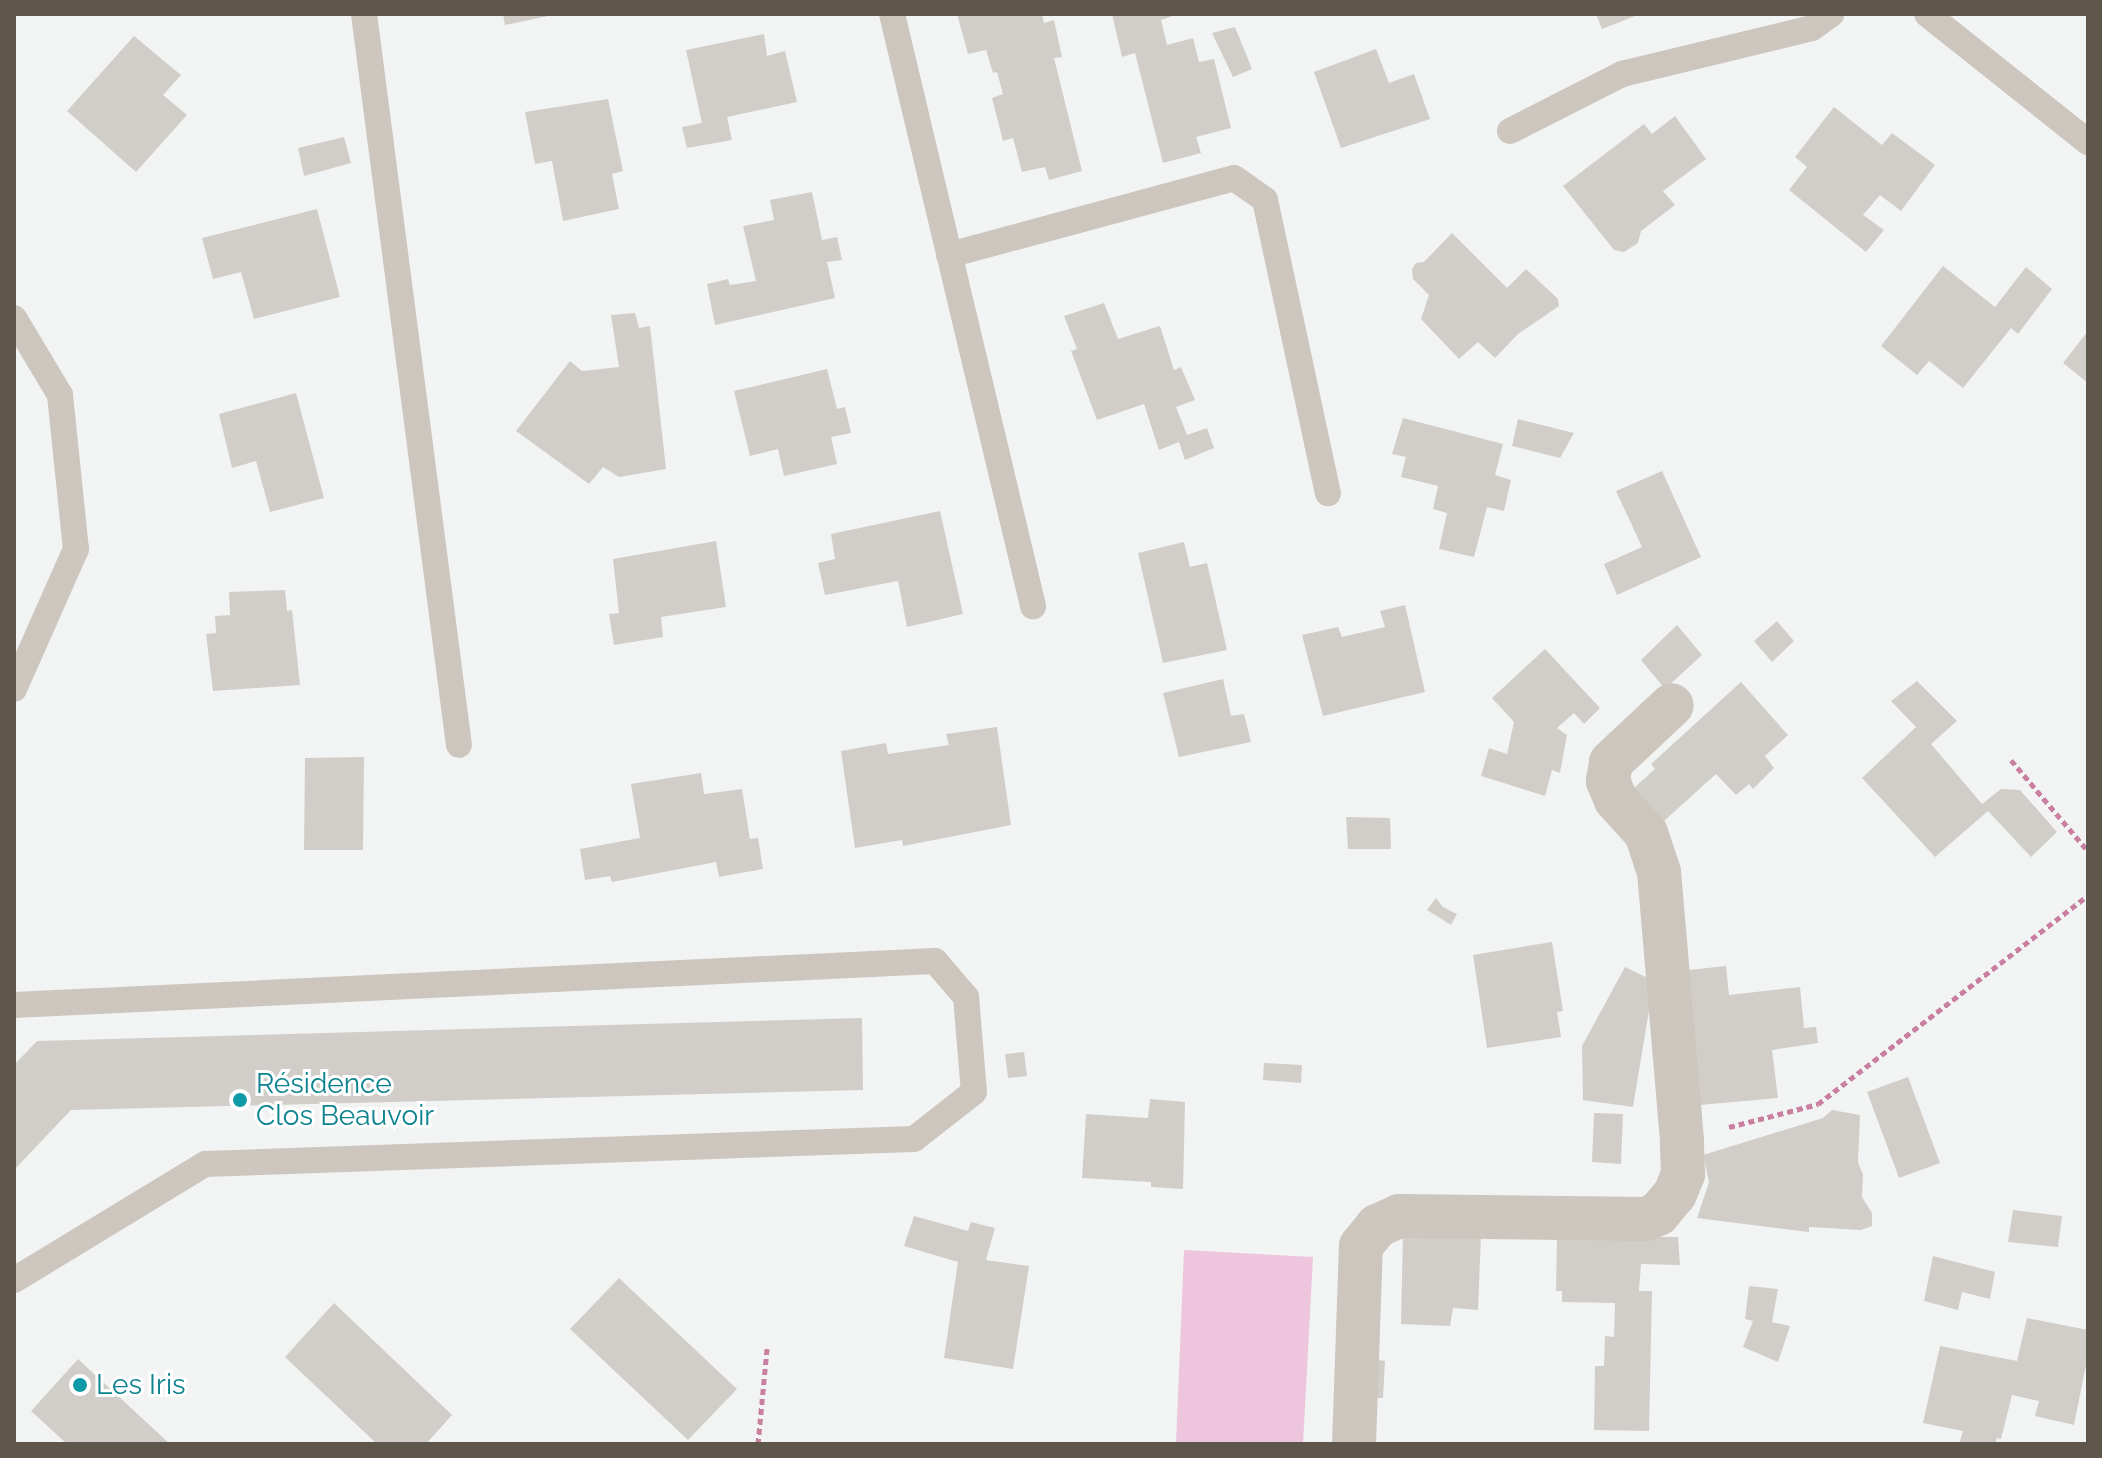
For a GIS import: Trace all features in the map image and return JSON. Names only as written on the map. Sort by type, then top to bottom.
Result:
[{"type":"street","points":[[1354,1444],[1361,1246],[1377,1226],[1399,1216],[1645,1219],[1658,1214],[1675,1194],[1683,1174],[1682,1140],[1659,872],[1646,833],[1616,800],[1608,781],[1611,762],[1672,705]]},
{"type":"lane","points":[[364,14],[459,745]]},
{"type":"lane","points":[[892,14],[1033,606]]},
{"type":"lane","points":[[1510,131],[1622,74],[1812,28],[1831,14]]},
{"type":"lane","points":[[1927,14],[2088,142]]},
{"type":"lane","points":[[949,255],[1234,178],[1265,200],[1328,493]]},
{"type":"lane","points":[[14,318],[60,395],[76,549],[14,689]]},
{"type":"lane","points":[[14,1005],[935,961],[966,997],[974,1092],[914,1139],[205,1164],[14,1280]]},
{"type":"path","points":[[2011,760],[2088,851]]},
{"type":"path","points":[[1682,1140],[1818,1104],[2088,895]]},
{"type":"path","points":[[758,1444],[767,1348]]},
{"type":"shaded area","points":[[1184,1250],[1313,1257],[1303,1444],[1176,1444]]},
{"type":"building","points":[[503,14],[553,14],[553,15],[505,25]]},
{"type":"building","points":[[957,14],[1042,14],[1044,23],[1054,20],[1062,57],[1054,58],[1082,171],[1049,180],[1045,167],[1022,172],[1013,138],[1003,141],[992,98],[1003,94],[997,72],[993,73],[986,50],[968,54]]},
{"type":"building","points":[[1112,14],[1178,14],[1161,20],[1167,45],[1193,38],[1199,62],[1214,59],[1231,128],[1196,137],[1201,153],[1163,163],[1135,53],[1122,57]]},
{"type":"building","points":[[1596,14],[1640,14],[1602,29]]},
{"type":"building","points":[[1235,27],[1252,69],[1233,77],[1212,33]]},
{"type":"building","points":[[764,34],[767,56],[785,51],[797,102],[727,117],[732,140],[687,148],[682,127],[702,123],[686,50]]},
{"type":"building","points":[[134,36],[181,75],[163,95],[187,115],[136,172],[67,111]]},
{"type":"building","points":[[1376,49],[1389,83],[1414,74],[1430,119],[1341,148],[1314,72]]},
{"type":"building","points":[[608,99],[623,171],[612,174],[619,209],[563,221],[552,161],[535,164],[525,112]]},
{"type":"building","points":[[1834,107],[1882,145],[1892,133],[1935,165],[1901,211],[1880,195],[1863,215],[1884,230],[1866,252],[1789,190],[1807,167],[1795,157]]},
{"type":"building","points":[[1675,116],[1706,159],[1663,191],[1675,205],[1641,231],[1638,243],[1624,252],[1614,250],[1563,186],[1644,124],[1652,134]]},
{"type":"building","points":[[344,137],[351,163],[304,176],[298,148]]},
{"type":"building","points":[[812,192],[822,240],[837,237],[842,260],[827,262],[835,298],[715,325],[707,284],[728,279],[730,285],[756,281],[743,226],[774,220],[770,200]]},
{"type":"building","points":[[317,209],[340,297],[254,319],[241,272],[213,279],[202,238]]},
{"type":"building","points":[[1452,233],[1507,288],[1526,269],[1558,299],[1559,306],[1518,334],[1495,358],[1478,342],[1459,359],[1421,319],[1429,295],[1413,279],[1412,269],[1416,263],[1424,262]]},
{"type":"building","points":[[1943,266],[1995,307],[2026,267],[2052,289],[2018,334],[2011,328],[1963,388],[1929,361],[1917,375],[1881,346]]},
{"type":"building","points":[[1104,303],[1118,339],[1160,326],[1174,370],[1181,367],[1195,400],[1176,407],[1187,435],[1207,428],[1214,448],[1185,460],[1179,442],[1159,450],[1144,404],[1097,420],[1071,351],[1077,349],[1064,316]]},
{"type":"building","points":[[635,313],[639,328],[650,326],[666,469],[619,477],[603,467],[589,484],[516,431],[570,361],[582,371],[619,367],[611,315]]},
{"type":"building","points":[[2088,331],[2088,383],[2063,363]]},
{"type":"building","points":[[827,369],[837,409],[845,407],[851,433],[831,437],[837,464],[784,476],[778,449],[750,456],[734,391]]},
{"type":"building","points":[[296,393],[324,498],[270,512],[256,461],[232,468],[219,414]]},
{"type":"building","points":[[1403,418],[1503,444],[1495,475],[1511,480],[1504,511],[1487,507],[1474,557],[1439,549],[1447,513],[1433,509],[1438,486],[1401,477],[1406,457],[1392,454]]},
{"type":"building","points":[[1518,419],[1574,433],[1560,458],[1512,446]]},
{"type":"building","points":[[1662,471],[1701,557],[1617,595],[1604,564],[1642,547],[1616,491]]},
{"type":"building","points":[[940,511],[963,614],[907,627],[898,581],[825,595],[818,563],[835,559],[831,534]]},
{"type":"building","points":[[716,541],[726,607],[661,617],[663,637],[614,645],[609,614],[619,613],[613,559]]},
{"type":"building","points":[[1184,542],[1190,567],[1207,563],[1227,650],[1163,663],[1138,553]]},
{"type":"building","points":[[285,590],[287,611],[292,610],[300,685],[213,691],[206,634],[216,633],[215,616],[230,615],[229,592]]},
{"type":"building","points":[[1405,605],[1425,692],[1323,716],[1302,635],[1338,627],[1342,637],[1385,627],[1380,611]]},
{"type":"building","points":[[1777,621],[1794,641],[1772,662],[1754,641]]},
{"type":"building","points":[[1677,625],[1702,655],[1665,689],[1641,660]]},
{"type":"building","points":[[1545,649],[1600,708],[1584,724],[1574,713],[1557,728],[1567,735],[1560,773],[1552,770],[1545,796],[1481,776],[1489,748],[1507,754],[1514,722],[1492,698]]},
{"type":"building","points":[[1223,679],[1231,716],[1244,714],[1251,742],[1179,757],[1163,693]]},
{"type":"building","points":[[1917,681],[1957,721],[1931,744],[1982,804],[2001,789],[2020,790],[2057,832],[2031,857],[1988,811],[1935,857],[1862,778],[1916,727],[1891,701]]},
{"type":"building","points":[[1741,682],[1788,735],[1765,756],[1774,768],[1753,789],[1749,784],[1736,795],[1716,774],[1664,821],[1634,788],[1655,769],[1651,764]]},
{"type":"building","points":[[997,727],[1011,825],[903,846],[902,840],[855,848],[841,751],[886,743],[888,754],[949,745],[946,734]]},
{"type":"building","points":[[364,757],[363,850],[304,850],[305,758]]},
{"type":"building","points":[[701,773],[704,794],[742,789],[750,839],[758,838],[763,869],[719,877],[716,862],[612,882],[610,876],[585,880],[580,849],[640,838],[631,784]]},
{"type":"building","points":[[1346,817],[1390,818],[1391,849],[1348,849]]},
{"type":"building","points":[[1436,898],[1443,907],[1457,914],[1451,925],[1427,910]]},
{"type":"building","points":[[1552,942],[1563,1011],[1557,1012],[1561,1037],[1487,1048],[1473,955]]},
{"type":"building","points":[[1726,966],[1729,995],[1800,987],[1804,1028],[1816,1027],[1818,1043],[1772,1050],[1778,1098],[1700,1105],[1689,970]]},
{"type":"building","points":[[1625,967],[1654,981],[1633,1107],[1583,1100],[1582,1046]]},
{"type":"building","name":"Résidence Clos Beauvoir","points":[[862,1018],[863,1090],[71,1110],[14,1170],[14,1065],[37,1041]]},
{"type":"building","points":[[1024,1052],[1027,1076],[1008,1078],[1005,1054]]},
{"type":"building","points":[[1264,1063],[1302,1065],[1301,1083],[1263,1080]]},
{"type":"building","points":[[1908,1077],[1940,1163],[1899,1178],[1867,1092]]},
{"type":"building","points":[[1150,1099],[1185,1102],[1183,1189],[1151,1187],[1151,1182],[1082,1178],[1086,1114],[1148,1118]]},
{"type":"building","points":[[1832,1110],[1860,1115],[1858,1162],[1863,1175],[1862,1197],[1872,1213],[1872,1226],[1861,1230],[1809,1227],[1809,1232],[1697,1218],[1709,1182],[1703,1155],[1823,1118]]},
{"type":"building","points":[[1594,1113],[1623,1114],[1621,1164],[1592,1162]]},
{"type":"building","points":[[2013,1210],[2062,1216],[2058,1247],[2008,1242]]},
{"type":"building","points":[[914,1216],[968,1231],[971,1222],[995,1228],[986,1260],[1029,1266],[1013,1369],[944,1358],[958,1262],[904,1246]]},
{"type":"building","points":[[1403,1232],[1481,1235],[1478,1310],[1453,1308],[1450,1326],[1401,1324]]},
{"type":"building","points":[[1557,1236],[1678,1237],[1680,1265],[1641,1264],[1639,1291],[1652,1291],[1649,1431],[1594,1430],[1595,1366],[1604,1366],[1605,1336],[1614,1337],[1615,1303],[1562,1302],[1562,1291],[1556,1291]]},
{"type":"building","points":[[1933,1256],[1995,1272],[1990,1299],[1962,1292],[1958,1310],[1924,1301]]},
{"type":"building","points":[[619,1278],[737,1389],[688,1440],[570,1329]]},
{"type":"building","points":[[1749,1286],[1778,1289],[1772,1322],[1790,1326],[1778,1362],[1743,1347],[1753,1321],[1745,1319]]},
{"type":"building","points":[[334,1303],[452,1415],[426,1444],[377,1444],[285,1357]]},
{"type":"building","points":[[2027,1318],[2088,1330],[2088,1355],[2074,1425],[2035,1416],[2039,1401],[2012,1395],[2001,1439],[1997,1438],[1995,1444],[1959,1444],[1963,1431],[1923,1423],[1940,1346],[2017,1361]]},
{"type":"building","name":"Les Iris","points":[[78,1359],[170,1444],[67,1444],[31,1411]]},
{"type":"building","points":[[1372,1359],[1385,1361],[1383,1398],[1369,1398]]},
{"type":"place","name":"Résidence Clos Beauvoir","points":[[240,1100]]},
{"type":"place","name":"Les Iris","points":[[80,1385]]}]
